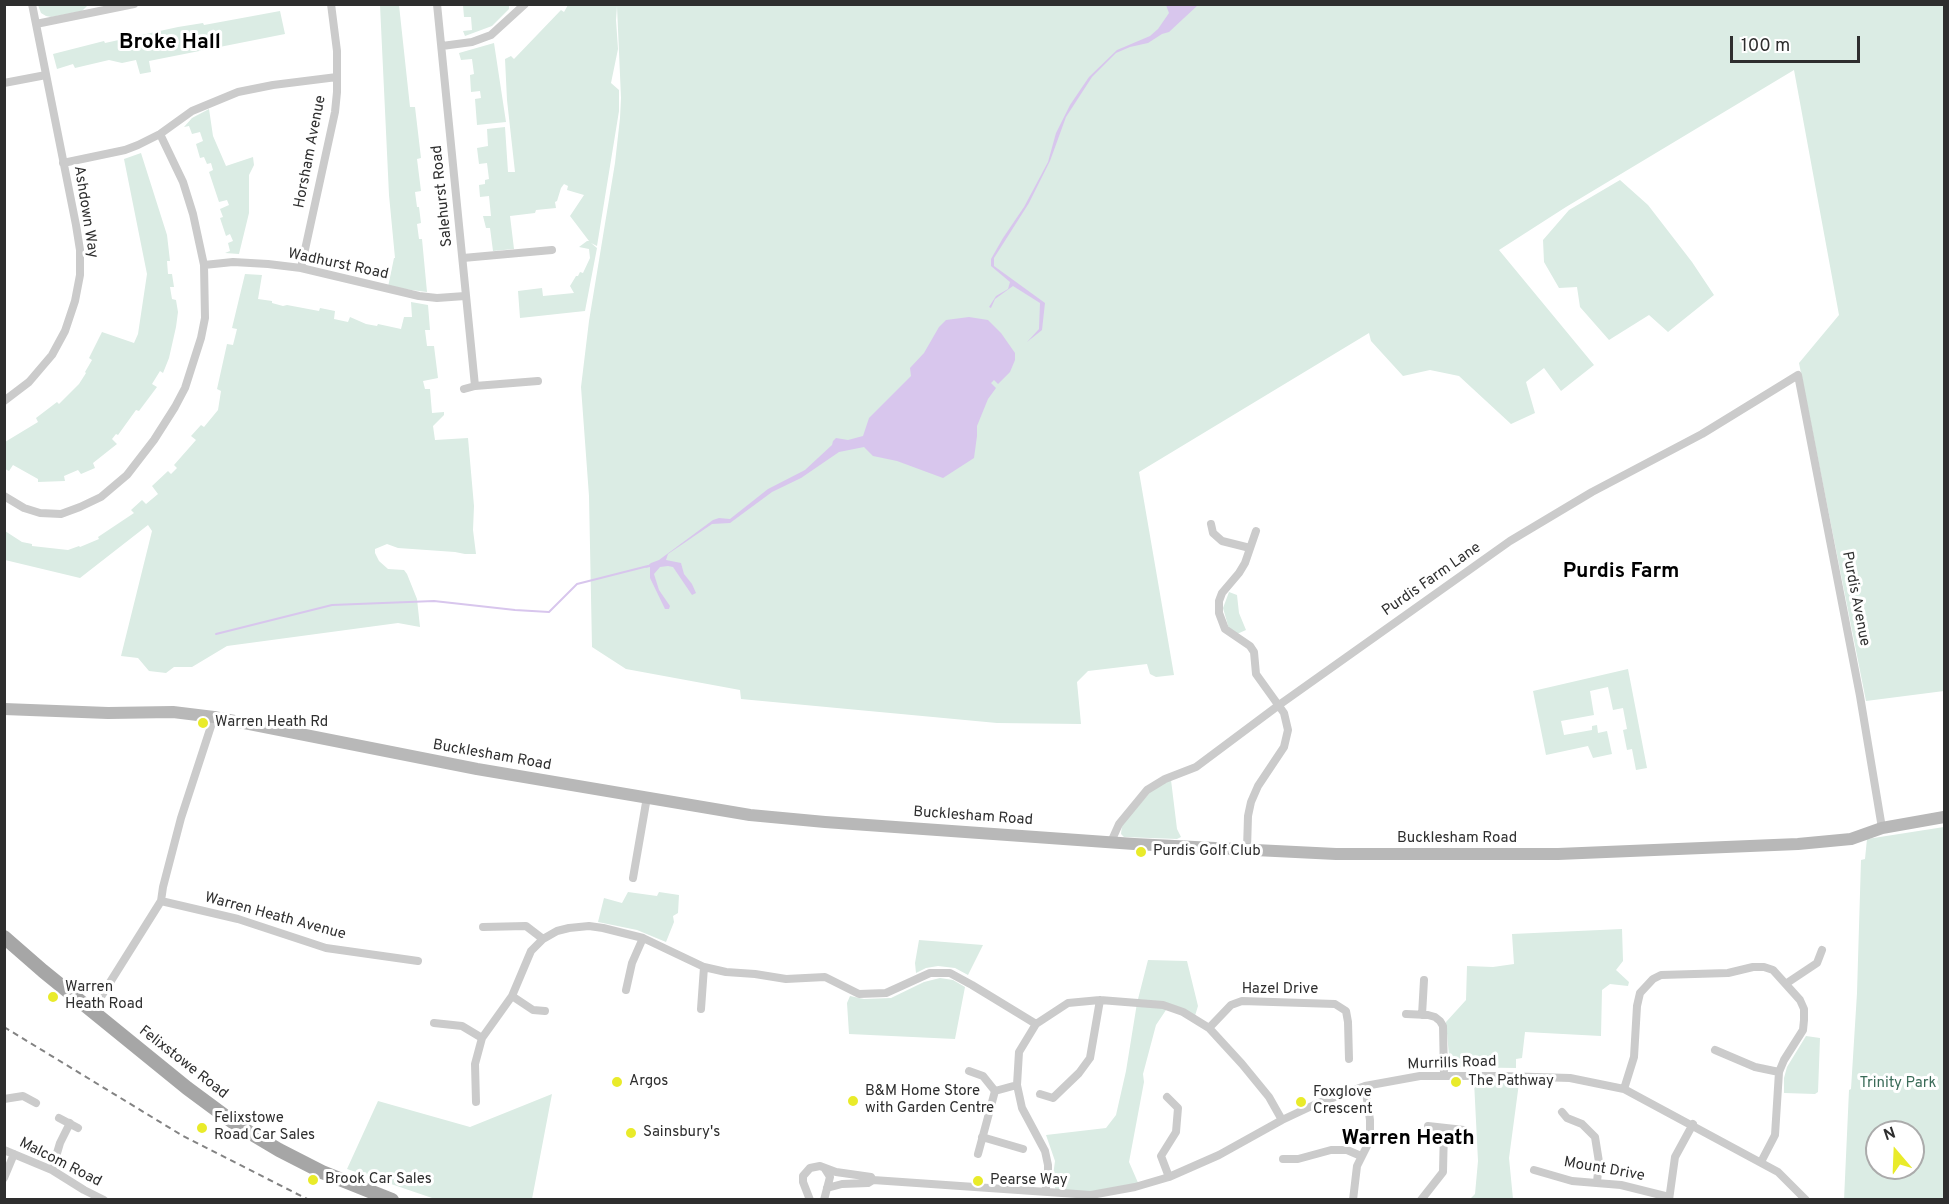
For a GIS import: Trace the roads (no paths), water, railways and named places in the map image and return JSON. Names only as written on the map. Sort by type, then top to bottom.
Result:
[{"type":"main road","name":"Felixstowe Road","points":[[4,937],[187,1088],[249,1133],[330,1176],[392,1200]]},
{"type":"street","name":"Ashdown Way","points":[[4,400],[29,382],[52,355],[65,331],[75,301],[80,275],[80,250],[32,4]]},
{"type":"street","points":[[36,24],[96,8],[134,4]]},
{"type":"street","name":"Horsham Avenue","points":[[301,268],[335,112],[337,51],[331,4]]},
{"type":"street","name":"Salehurst Road","points":[[437,4],[475,386]]},
{"type":"street","points":[[442,46],[472,42],[491,35],[525,4]]},
{"type":"street","points":[[4,83],[46,75]]},
{"type":"street","points":[[63,163],[125,150],[160,134],[192,111],[238,92],[337,77]]},
{"type":"street","points":[[4,496],[24,508],[40,513],[61,514],[80,507],[101,496],[127,475],[176,407],[193,367],[205,318],[204,265],[193,214],[183,182],[160,134]]},
{"type":"street","points":[[463,258],[552,250]]},
{"type":"street","name":"Wadhurst Road","points":[[204,265],[233,262],[301,268],[418,296],[436,298],[465,296]]},
{"type":"street","name":"Purdis Farm Lane","points":[[1111,842],[1119,824],[1147,790],[1165,779],[1196,767],[1279,705],[1510,541],[1592,492],[1702,434],[1798,375]]},
{"type":"street","name":"Purdis Avenue","points":[[1798,375],[1860,696],[1882,828]]},
{"type":"street","points":[[464,389],[475,386],[538,381]]},
{"type":"street","points":[[1211,524],[1213,533],[1222,541],[1250,548]]},
{"type":"street","points":[[1247,849],[1248,816],[1251,802],[1258,786],[1284,747],[1288,723],[1279,705],[1256,674],[1254,652],[1250,646],[1225,629],[1219,613],[1222,593],[1239,573],[1256,531]]},
{"type":"street","name":"Bucklesham Road","points":[[4,709],[108,713],[173,712],[236,720],[477,769],[750,815],[1111,842],[1336,854],[1549,854],[1798,844],[1851,839],[1882,828],[1944,817]]},
{"type":"street","points":[[92,1011],[160,902],[181,818],[214,717]]},
{"type":"street","points":[[633,878],[647,797]]},
{"type":"street","name":"Warren Heath Avenue","points":[[160,902],[238,920],[326,948],[418,961]]},
{"type":"street","points":[[483,927],[526,926],[543,939]]},
{"type":"street","points":[[476,1102],[475,1064],[482,1038],[512,996],[531,951],[543,939],[557,931],[569,928],[589,926],[643,938],[704,967],[726,972],[786,979],[825,977],[859,994],[886,993],[930,974],[950,973],[1036,1024]]},
{"type":"street","points":[[626,990],[632,963],[643,938]]},
{"type":"street","points":[[1787,983],[1817,963],[1822,950]]},
{"type":"street","points":[[701,1009],[704,967]]},
{"type":"street","points":[[1624,1089],[1634,1057],[1640,993],[1653,979],[1661,975],[1728,973],[1754,967],[1773,970],[1800,1000],[1804,1009],[1804,1020],[1803,1030],[1779,1072],[1775,1135],[1761,1162]]},
{"type":"street","points":[[1422,1015],[1424,980]]},
{"type":"street","points":[[512,996],[533,1010],[545,1011]]},
{"type":"street","points":[[1040,1094],[1053,1098],[1079,1073],[1089,1058],[1100,1000]]},
{"type":"street","points":[[1045,1192],[1048,1165],[1045,1151],[1022,1107],[1017,1085],[1019,1052],[1036,1024],[1068,1003],[1100,1000],[1163,1005],[1183,1012],[1209,1028],[1242,1064],[1269,1097],[1282,1120]]},
{"type":"street","name":"Hazel Drive","points":[[1209,1028],[1231,1005],[1242,1001],[1335,1004],[1346,1011],[1349,1059]]},
{"type":"street","points":[[1406,1014],[1435,1017],[1440,1021],[1443,1026],[1444,1075]]},
{"type":"street","points":[[434,1023],[462,1026],[482,1038]]},
{"type":"street","points":[[1715,1050],[1755,1067],[1779,1072]]},
{"type":"street","points":[[969,1071],[982,1076],[995,1091]]},
{"type":"street","name":"Murrills Road","points":[[827,1188],[873,1180],[1091,1194],[1135,1187],[1169,1177],[1219,1155],[1282,1120],[1365,1086],[1396,1079],[1444,1075],[1570,1078],[1624,1089],[1778,1172],[1806,1200]]},
{"type":"street","points":[[995,1091],[1017,1085]]},
{"type":"street","points":[[1353,1200],[1357,1166],[1370,1136],[1365,1086]]},
{"type":"street","points":[[978,1154],[995,1091]]},
{"type":"street","points":[[4,1099],[23,1096],[36,1103]]},
{"type":"street","points":[[1167,1097],[1178,1108],[1176,1132],[1161,1156],[1169,1177]]},
{"type":"street","points":[[1562,1112],[1567,1118],[1582,1124],[1595,1137],[1599,1162],[1597,1182]]},
{"type":"street","points":[[59,1118],[78,1128]]},
{"type":"street","points":[[52,1170],[60,1143],[70,1123]]},
{"type":"street","points":[[1669,1198],[1675,1156],[1693,1125]]},
{"type":"street","points":[[1428,1126],[1464,1130]]},
{"type":"street","points":[[1422,1200],[1443,1172],[1444,1128]]},
{"type":"street","points":[[982,1137],[1023,1149]]},
{"type":"street","name":"Malcom Road","points":[[4,1150],[52,1170],[104,1200]]},
{"type":"street","points":[[1282,1159],[1298,1159],[1332,1150],[1347,1150],[1361,1156]]},
{"type":"street","points":[[4,1178],[14,1154]]},
{"type":"street","points":[[810,1200],[803,1182],[806,1171],[815,1166],[825,1169],[830,1178],[824,1200]]},
{"type":"street","name":"Murrills Road","points":[[825,1169],[871,1177],[873,1180]]},
{"type":"street","name":"Mount Drive","points":[[1534,1170],[1572,1181],[1621,1185],[1669,1198]]},
{"type":"street","points":[[80,1200],[84,1190]]},
{"type":"waterway","points":[[216,634],[332,605],[434,601],[549,612],[577,584],[648,566]]},
{"type":"railway","points":[[4,1027],[183,1136],[309,1200]]},
{"type":"place","name":"Warren Heath Rd","points":[[203,723]]},
{"type":"place","name":"Purdis Golf Club","points":[[1141,852]]},
{"type":"place","name":"Warren Heath Road","points":[[53,997]]},
{"type":"place","name":"Argos","points":[[617,1082]]},
{"type":"place","name":"The Pathway","points":[[1456,1082]]},
{"type":"place","name":"B&M Home Store with Garden Centre","points":[[853,1101]]},
{"type":"place","name":"Foxglove Crescent","points":[[1301,1102]]},
{"type":"place","name":"Felixstowe Road Car Sales","points":[[202,1128]]},
{"type":"place","name":"Sainsbury's","points":[[631,1133]]},
{"type":"place","name":"Brook Car Sales","points":[[313,1180]]},
{"type":"place","name":"Pearse Way","points":[[978,1181]]},
{"type":"district","name":"Broke Hall","points":[[170,44]]},
{"type":"district","name":"Purdis Farm","points":[[1621,573]]},
{"type":"district","name":"Warren Heath","points":[[1408,1140]]},
{"type":"park label","name":"Trinity Park","points":[[1898,1084]]}]
